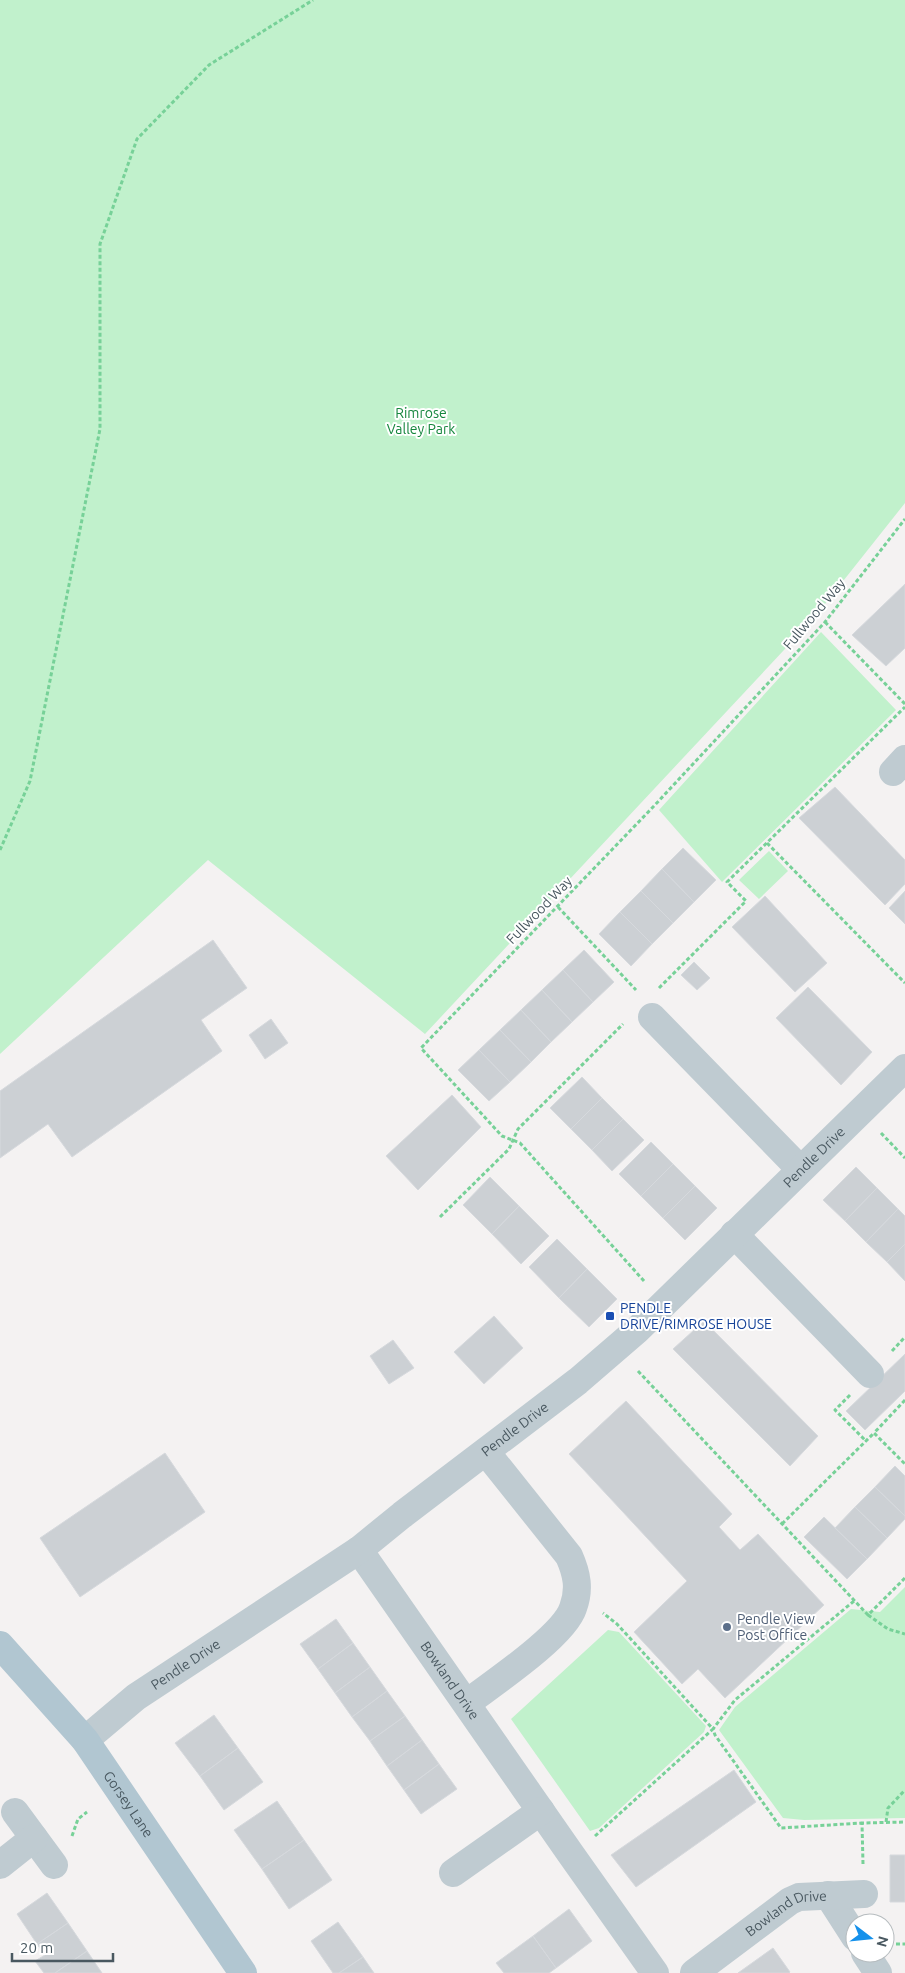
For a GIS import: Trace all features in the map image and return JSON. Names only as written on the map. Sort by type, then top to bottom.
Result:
[{"type":"main road","name":"Gorsey Lane","points":[[0,1645],[85,1740],[243,1973]]},
{"type":"street","points":[[649,1009],[800,1170]]},
{"type":"street","name":"Pendle Drive","points":[[85,1740],[136,1697],[359,1550],[618,1348],[905,1068]]},
{"type":"street","points":[[734,1234],[870,1374]]},
{"type":"street","points":[[467,1703],[539,1648],[564,1624],[573,1610],[577,1593],[576,1573],[569,1556],[486,1452]]},
{"type":"street","name":"Bowland Drive","points":[[359,1550],[656,1973]]},
{"type":"street","points":[[453,1873],[541,1810]]},
{"type":"street","points":[[15,1812],[54,1865]]},
{"type":"street","points":[[0,1866],[34,1838]]},
{"type":"street","name":"Bowland Drive","points":[[694,1973],[790,1901],[799,1897],[864,1894]]},
{"type":"street","points":[[828,1895],[845,1921]]},
{"type":"path","points":[[0,850],[30,780],[100,429],[100,244],[137,140],[209,66],[312,0]]},
{"type":"path","name":"Fullwood Way","points":[[665,1304],[520,1143],[502,1136],[421,1048],[558,906],[825,622],[905,519]]},
{"type":"path","points":[[558,906],[649,1009],[746,901],[727,882],[905,706],[825,622]]},
{"type":"path","points":[[767,843],[905,983]]},
{"type":"path","points":[[440,1217],[509,1148],[518,1129],[624,1024]]},
{"type":"path","points":[[618,1348],[868,1615],[888,1630],[905,1634]]},
{"type":"path","points":[[866,1441],[836,1410],[870,1374]]},
{"type":"path","points":[[782,1524],[905,1400]]},
{"type":"path","points":[[874,1433],[905,1464]]},
{"type":"path","points":[[868,1615],[905,1578]]},
{"type":"path","points":[[577,1593],[617,1624],[712,1729],[781,1828],[905,1822]]},
{"type":"path","points":[[570,1853],[597,1834],[712,1729],[735,1700],[854,1601]]},
{"type":"path","points":[[886,1822],[888,1808],[905,1790]]},
{"type":"path","points":[[862,1823],[864,1894]]},
{"type":"green space","name":"Rimrose Valley Park","points":[[0,0],[905,0],[905,503],[813,619],[425,1034],[208,860],[0,1054]]},
{"type":"green space","points":[[821,632],[896,710],[722,882],[659,810]]},
{"type":"green space","points":[[769,851],[788,871],[759,899],[739,880]]},
{"type":"green space","points":[[905,1587],[905,1818],[804,1820],[783,1818],[719,1730],[735,1707],[851,1609],[880,1612]]},
{"type":"green space","points":[[608,1630],[619,1632],[706,1726],[704,1732],[599,1828],[590,1831],[511,1719]]},
{"type":"building","points":[[905,584],[905,648],[886,666],[852,635]]},
{"type":"building","points":[[835,787],[905,860],[905,884],[885,905],[799,818]]},
{"type":"building","points":[[683,848],[716,880],[694,902],[662,869]]},
{"type":"building","points":[[662,869],[694,902],[673,923],[641,891]]},
{"type":"building","points":[[641,891],[673,923],[652,944],[620,912]]},
{"type":"building","points":[[905,891],[905,924],[889,908]]},
{"type":"building","points":[[765,896],[827,963],[795,992],[732,927]]},
{"type":"building","points":[[620,912],[652,944],[631,966],[599,934]]},
{"type":"building","points":[[213,940],[247,988],[201,1020],[222,1051],[72,1157],[48,1124],[0,1158],[0,1091]]},
{"type":"building","points":[[584,950],[614,982],[593,1002],[563,970]]},
{"type":"building","points":[[694,962],[710,978],[697,990],[681,975]]},
{"type":"building","points":[[563,970],[593,1002],[572,1022],[542,990]]},
{"type":"building","points":[[808,987],[872,1052],[841,1085],[776,1018]]},
{"type":"building","points":[[542,990],[572,1022],[551,1042],[521,1010]]},
{"type":"building","points":[[521,1010],[551,1042],[531,1062],[500,1030]]},
{"type":"building","points":[[271,1019],[288,1043],[265,1059],[249,1035]]},
{"type":"building","points":[[500,1030],[531,1062],[510,1082],[479,1050]]},
{"type":"building","points":[[479,1050],[510,1082],[489,1101],[458,1070]]},
{"type":"building","points":[[582,1077],[602,1098],[571,1129],[550,1108]]},
{"type":"building","points":[[452,1095],[481,1127],[418,1190],[386,1156]]},
{"type":"building","points":[[602,1098],[623,1119],[592,1150],[571,1129]]},
{"type":"building","points":[[623,1119],[644,1140],[612,1171],[592,1150]]},
{"type":"building","points":[[651,1142],[673,1164],[641,1196],[619,1174]]},
{"type":"building","points":[[673,1164],[695,1186],[663,1218],[641,1196]]},
{"type":"building","points":[[856,1167],[877,1188],[845,1221],[823,1200]]},
{"type":"building","points":[[490,1177],[519,1206],[492,1234],[463,1205]]},
{"type":"building","points":[[695,1186],[717,1208],[685,1240],[663,1218]]},
{"type":"building","points":[[877,1188],[898,1209],[866,1242],[845,1221]]},
{"type":"building","points":[[519,1206],[549,1236],[521,1264],[492,1234]]},
{"type":"building","points":[[898,1209],[905,1216],[905,1244],[887,1262],[866,1242]]},
{"type":"building","points":[[557,1239],[587,1269],[559,1298],[529,1267]]},
{"type":"building","points":[[905,1244],[905,1281],[887,1262]]},
{"type":"building","points":[[587,1269],[617,1299],[589,1327],[559,1298]]},
{"type":"building","points":[[494,1316],[523,1348],[484,1384],[454,1352]]},
{"type":"building","points":[[704,1321],[818,1436],[790,1466],[673,1349]]},
{"type":"building","points":[[393,1340],[414,1368],[389,1384],[370,1356]]},
{"type":"building","points":[[905,1354],[905,1391],[865,1430],[846,1411]]},
{"type":"building","points":[[626,1401],[732,1514],[719,1527],[740,1550],[758,1534],[824,1605],[725,1698],[698,1669],[682,1684],[634,1632],[687,1581],[569,1454]]},
{"type":"building","points":[[165,1453],[205,1512],[80,1597],[40,1538]]},
{"type":"building","points":[[895,1466],[905,1476],[905,1516],[875,1487]]},
{"type":"building","points":[[875,1487],[905,1516],[905,1519],[887,1538],[855,1507]]},
{"type":"building","points":[[855,1507],[887,1538],[867,1559],[835,1528]]},
{"type":"building","points":[[824,1517],[867,1559],[847,1579],[804,1537]]},
{"type":"building","points":[[336,1619],[353,1643],[318,1669],[300,1644]]},
{"type":"building","points":[[353,1643],[370,1667],[335,1693],[318,1669]]},
{"type":"building","points":[[370,1667],[387,1691],[352,1717],[335,1693]]},
{"type":"building","points":[[387,1691],[405,1716],[370,1741],[352,1717]]},
{"type":"building","points":[[214,1715],[238,1748],[200,1776],[175,1743]]},
{"type":"building","points":[[405,1716],[422,1740],[387,1766],[370,1741]]},
{"type":"building","points":[[422,1740],[439,1764],[404,1790],[387,1766]]},
{"type":"building","points":[[238,1748],[263,1782],[224,1810],[200,1776]]},
{"type":"building","points":[[439,1764],[457,1789],[421,1814],[404,1790]]},
{"type":"building","points":[[734,1770],[756,1802],[636,1887],[611,1855]]},
{"type":"building","points":[[277,1801],[304,1840],[262,1869],[234,1830]]},
{"type":"building","points":[[304,1840],[332,1880],[289,1909],[262,1869]]},
{"type":"building","points":[[890,1855],[905,1855],[905,1902],[890,1902]]},
{"type":"building","points":[[47,1893],[68,1923],[37,1944],[17,1914]]},
{"type":"building","points":[[569,1909],[592,1941],[556,1968],[533,1936]]},
{"type":"building","points":[[338,1922],[363,1957],[339,1973],[333,1973],[311,1941]]},
{"type":"building","points":[[68,1923],[87,1951],[55,1973],[44,1973],[35,1961],[45,1955],[37,1944]]},
{"type":"building","points":[[533,1936],[556,1968],[549,1973],[504,1973],[496,1963]]},
{"type":"building","points":[[773,1948],[789,1973],[738,1973]]},
{"type":"building","points":[[87,1951],[102,1973],[55,1973]]},
{"type":"building","points":[[363,1957],[374,1973],[339,1973]]},
{"type":"place","name":"PENDLE DRIVE/RIMROSE HOUSE","points":[[610,1316]]},
{"type":"place","name":"Pendle View Post Office","points":[[727,1627]]}]
